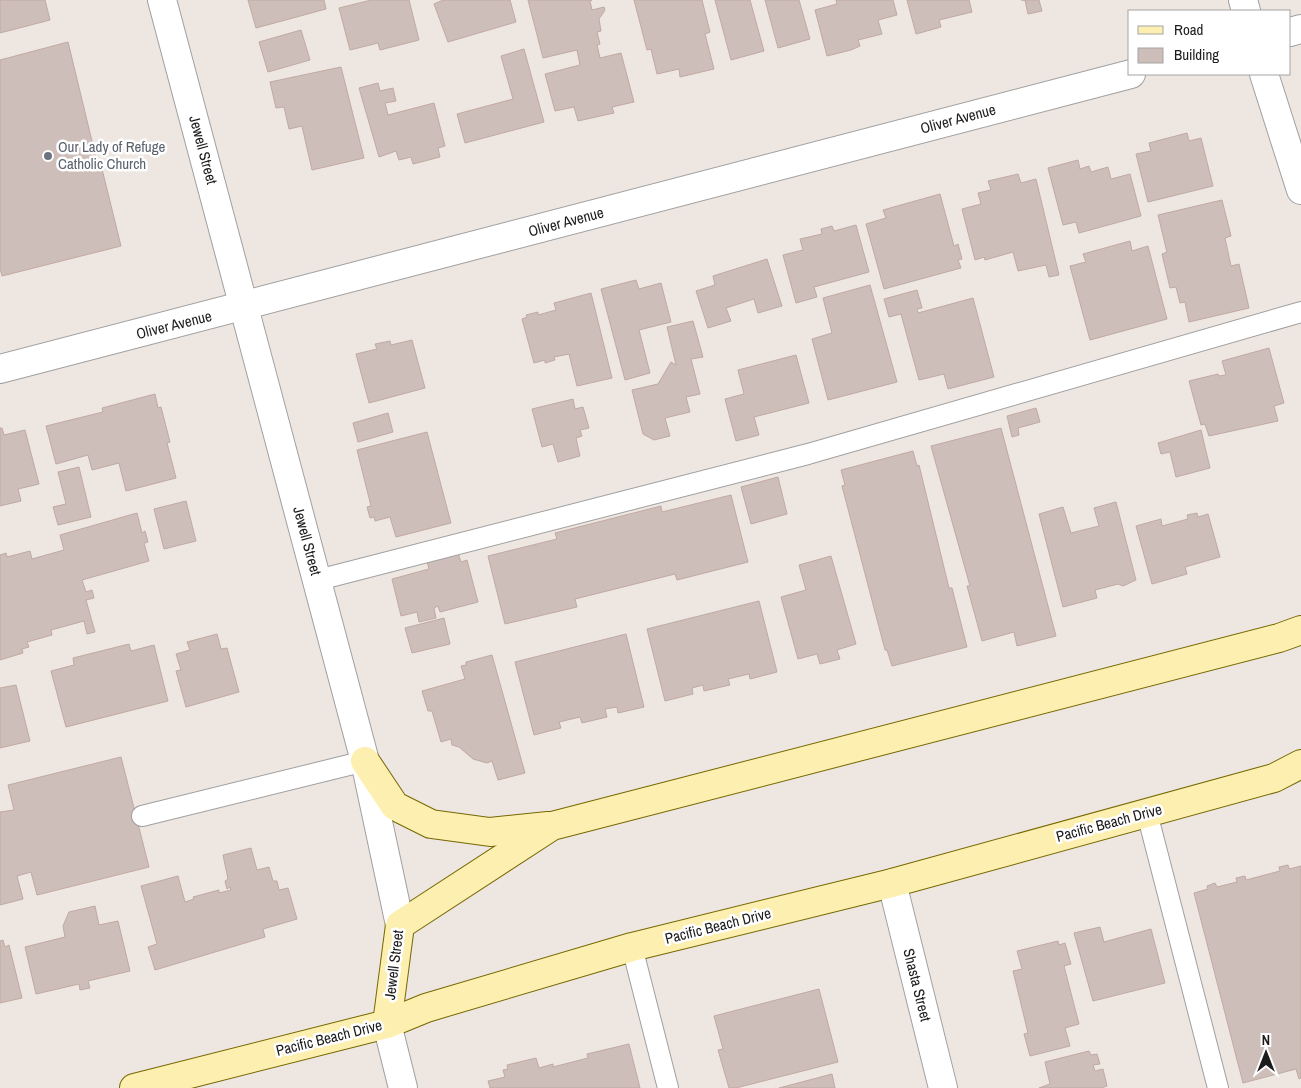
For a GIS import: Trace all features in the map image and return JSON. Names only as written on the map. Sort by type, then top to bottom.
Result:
[{"type":"street","name":"Jewell Street","points":[[167,1],[245,307],[365,762],[400,925],[387,1024],[403,1088]]},
{"type":"street","name":"Oliver Avenue","points":[[0,370],[1128,75]]},
{"type":"street","points":[[1264,75],[1301,190]]},
{"type":"street","points":[[365,762],[395,806],[431,824],[490,832],[552,826],[1270,641],[1301,630]]},
{"type":"street","name":"Pacific Beach Drive","points":[[134,1088],[387,1024],[426,1008],[632,947],[892,882],[1274,778],[1301,764]]},
{"type":"street","points":[[400,925],[552,826]]},
{"type":"street","name":"Shasta Street","points":[[892,882],[943,1088]]},
{"type":"lane","points":[[318,580],[808,454],[1301,312]]},
{"type":"lane","points":[[142,816],[365,762]]},
{"type":"lane","points":[[1146,813],[1218,1088]]},
{"type":"lane","points":[[632,947],[668,1088]]},
{"type":"building","points":[[0,0],[45,0],[50,20],[0,33]]},
{"type":"building","points":[[248,0],[324,0],[326,9],[256,28]]},
{"type":"building","points":[[371,0],[409,0],[419,40],[380,50],[378,43],[350,50],[339,8]]},
{"type":"building","points":[[443,0],[510,0],[516,22],[448,42],[434,4]]},
{"type":"building","points":[[528,0],[592,0],[590,1],[592,10],[604,7],[605,10],[599,19],[601,31],[597,32],[600,44],[597,45],[600,58],[621,53],[634,102],[612,107],[614,113],[578,121],[574,107],[555,111],[545,74],[580,65],[577,50],[543,58]]},
{"type":"building","points":[[634,0],[702,0],[710,32],[705,34],[714,69],[680,77],[679,69],[657,74],[651,49],[647,50]]},
{"type":"building","points":[[715,0],[750,0],[764,51],[731,60]]},
{"type":"building","points":[[765,0],[799,0],[810,39],[778,48]]},
{"type":"building","points":[[836,0],[893,0],[897,15],[878,20],[882,34],[858,40],[860,46],[851,50],[827,56],[815,10],[837,4]]},
{"type":"building","points":[[907,0],[969,0],[972,12],[939,20],[941,27],[916,34]]},
{"type":"building","points":[[1025,0],[1039,0],[1042,11],[1028,14]]},
{"type":"building","points":[[301,30],[310,60],[268,72],[259,42]]},
{"type":"building","name":"Our Lady of Refuge Catholic Church","points":[[68,42],[98,166],[101,165],[121,246],[2,276],[0,268],[0,60]]},
{"type":"building","points":[[524,49],[544,122],[465,143],[457,114],[513,99],[501,56]]},
{"type":"building","points":[[341,67],[364,158],[312,170],[302,126],[289,129],[284,107],[276,108],[270,82]]},
{"type":"building","points":[[378,83],[380,91],[393,88],[396,101],[385,103],[388,115],[434,103],[445,146],[438,148],[440,157],[413,164],[411,157],[399,160],[396,151],[379,157],[359,88]]},
{"type":"building","points":[[1187,133],[1189,141],[1201,138],[1213,186],[1148,202],[1136,154],[1151,151],[1149,143]]},
{"type":"building","points":[[1078,160],[1080,169],[1089,166],[1091,172],[1108,167],[1111,179],[1130,174],[1141,216],[1079,233],[1076,222],[1063,225],[1048,168]]},
{"type":"building","points":[[1018,174],[1021,183],[1036,179],[1059,275],[1049,277],[1046,265],[1018,271],[1013,252],[985,260],[984,257],[975,260],[962,209],[981,204],[978,193],[991,190],[988,181]]},
{"type":"building","points":[[940,194],[954,246],[958,244],[962,259],[958,260],[961,268],[884,289],[866,224],[886,218],[883,210]]},
{"type":"building","points":[[1222,200],[1231,236],[1225,238],[1231,266],[1239,264],[1249,308],[1189,322],[1185,302],[1180,303],[1176,287],[1170,288],[1162,254],[1167,252],[1158,215]]},
{"type":"building","points":[[856,225],[869,272],[814,287],[817,297],[796,303],[783,255],[803,250],[800,239],[822,234],[821,229],[832,226],[834,231]]},
{"type":"building","points":[[1130,241],[1132,251],[1148,246],[1167,319],[1090,340],[1070,266],[1086,262],[1083,254]]},
{"type":"building","points":[[767,259],[782,306],[758,313],[754,299],[726,308],[731,321],[708,328],[696,291],[715,285],[713,276]]},
{"type":"building","points":[[636,280],[639,289],[661,283],[671,322],[639,330],[650,373],[625,380],[601,289]]},
{"type":"building","points":[[870,285],[897,382],[828,400],[812,339],[832,333],[823,298]]},
{"type":"building","points":[[917,290],[922,308],[917,309],[918,313],[973,298],[994,377],[948,389],[944,374],[919,380],[901,314],[889,317],[884,299]]},
{"type":"building","points":[[591,293],[612,378],[577,386],[569,354],[554,357],[555,360],[545,363],[545,360],[534,363],[522,319],[527,317],[526,315],[538,312],[538,315],[556,310],[554,303]]},
{"type":"building","points":[[693,321],[703,357],[691,359],[700,394],[686,397],[690,412],[665,418],[670,436],[654,440],[643,434],[632,390],[658,384],[671,362],[676,365],[667,327]]},
{"type":"building","points":[[412,340],[425,388],[369,403],[356,354],[377,349],[375,344],[390,341],[391,345]]},
{"type":"building","points":[[1269,348],[1284,403],[1274,406],[1278,421],[1209,436],[1205,424],[1201,425],[1189,381],[1218,374],[1219,376],[1226,375],[1222,361]]},
{"type":"building","points":[[796,355],[809,403],[754,417],[759,435],[736,441],[725,399],[744,394],[738,370]]},
{"type":"building","points":[[155,394],[158,408],[161,407],[170,442],[167,443],[176,478],[126,491],[119,463],[92,470],[88,455],[56,464],[46,426],[103,412],[102,408]]},
{"type":"building","points":[[573,399],[575,409],[583,407],[589,428],[580,430],[582,436],[576,438],[580,456],[558,462],[553,444],[542,447],[532,409]]},
{"type":"building","points":[[1036,408],[1040,422],[1018,428],[1019,435],[1012,437],[1007,416]]},
{"type":"building","points":[[388,413],[393,432],[358,442],[353,423]]},
{"type":"building","points":[[0,428],[2,428],[4,435],[25,430],[39,484],[18,489],[21,501],[0,506]]},
{"type":"building","points":[[1001,428],[1056,636],[1017,646],[1014,632],[982,641],[967,586],[970,586],[931,446]]},
{"type":"building","points":[[1201,430],[1210,468],[1176,477],[1170,452],[1161,454],[1158,443]]},
{"type":"building","points":[[427,432],[451,523],[396,537],[390,517],[375,521],[374,517],[370,518],[367,507],[371,506],[357,450]]},
{"type":"building","points":[[913,451],[917,466],[919,465],[949,588],[952,588],[967,647],[892,666],[887,650],[885,650],[842,486],[845,485],[841,470]]},
{"type":"building","points":[[79,467],[91,517],[58,525],[53,507],[66,504],[58,472]]},
{"type":"building","points":[[778,477],[787,514],[751,524],[741,487]]},
{"type":"building","points":[[731,495],[748,562],[677,580],[675,574],[575,599],[577,607],[505,624],[488,556],[557,539],[555,533],[661,506],[662,512]]},
{"type":"building","points":[[186,501],[196,541],[164,549],[154,509]]},
{"type":"building","points":[[1116,502],[1136,580],[1123,586],[1118,584],[1095,590],[1097,598],[1063,607],[1039,514],[1063,507],[1071,533],[1099,526],[1094,508]]},
{"type":"building","points":[[137,513],[142,533],[145,531],[148,542],[144,543],[149,561],[82,580],[86,592],[92,590],[94,598],[86,600],[95,632],[87,634],[84,621],[51,630],[52,635],[27,642],[29,647],[22,649],[23,653],[0,660],[0,555],[6,553],[7,557],[30,551],[32,559],[64,550],[60,535]]},
{"type":"building","points":[[1197,513],[1198,517],[1208,514],[1220,557],[1185,567],[1187,574],[1152,584],[1136,526],[1161,519],[1162,526],[1188,519],[1187,515]]},
{"type":"building","points":[[458,553],[461,562],[467,560],[478,602],[440,612],[438,606],[434,608],[436,618],[419,622],[417,612],[401,616],[392,579],[429,569],[427,561]]},
{"type":"building","points":[[831,556],[856,644],[837,650],[840,659],[820,664],[817,654],[798,659],[781,597],[806,590],[799,565]]},
{"type":"building","points":[[759,601],[777,672],[750,679],[749,674],[728,679],[730,685],[704,691],[703,685],[692,688],[693,694],[665,701],[647,629]]},
{"type":"building","points":[[444,618],[450,644],[412,653],[405,628]]},
{"type":"building","points":[[217,634],[221,649],[227,648],[239,692],[186,707],[176,671],[181,670],[176,654],[190,650],[187,642]]},
{"type":"building","points":[[626,634],[644,707],[618,713],[617,707],[605,709],[607,717],[582,723],[580,717],[559,722],[561,728],[534,735],[515,662]]},
{"type":"building","points":[[129,644],[131,651],[154,645],[168,701],[66,727],[51,671],[74,665],[73,658]]},
{"type":"building","points":[[492,655],[525,773],[498,780],[492,761],[487,763],[473,759],[459,747],[452,745],[451,739],[441,742],[432,711],[428,711],[422,691],[465,679],[461,666],[466,665],[466,662]]},
{"type":"building","points":[[16,685],[30,741],[0,748],[0,688]]},
{"type":"building","points":[[121,757],[149,867],[37,895],[31,872],[17,876],[23,899],[0,905],[0,812],[14,810],[8,785]]},
{"type":"building","points":[[251,848],[257,870],[269,867],[273,881],[277,881],[279,890],[288,888],[297,919],[263,929],[265,937],[155,970],[148,947],[157,944],[141,886],[178,876],[185,902],[194,899],[193,897],[219,890],[219,893],[231,890],[230,887],[227,889],[225,881],[228,879],[223,855]]},
{"type":"building","points":[[1288,865],[1289,869],[1301,866],[1301,1078],[1299,1079],[1296,1069],[1243,1083],[1194,893],[1208,889],[1207,886],[1215,883],[1217,887],[1237,882],[1236,878],[1245,876],[1246,880],[1280,871],[1279,867]]},
{"type":"building","points":[[95,906],[99,925],[118,921],[130,971],[88,981],[90,988],[80,990],[79,984],[36,994],[25,947],[65,937],[63,926],[69,912]]},
{"type":"building","points":[[1100,927],[1104,942],[1151,929],[1165,983],[1093,1001],[1074,933]]},
{"type":"building","points":[[3,940],[5,947],[9,945],[22,998],[0,1003],[0,941]]},
{"type":"building","points":[[1058,941],[1059,945],[1065,943],[1071,964],[1064,966],[1079,1024],[1065,1028],[1070,1046],[1030,1056],[1024,1034],[1028,1033],[1013,971],[1022,969],[1017,951]]},
{"type":"building","points":[[819,989],[838,1062],[736,1088],[729,1088],[718,1050],[723,1049],[714,1016]]},
{"type":"building","points":[[629,1044],[640,1088],[490,1088],[488,1081],[505,1077],[503,1070],[508,1069],[507,1065],[536,1058],[539,1068],[553,1064],[553,1067],[588,1058],[587,1054]]},
{"type":"building","points":[[1089,1051],[1091,1055],[1097,1054],[1100,1064],[1093,1065],[1095,1071],[1103,1069],[1107,1086],[1101,1088],[1039,1088],[1050,1084],[1045,1062]]},
{"type":"building","points":[[832,1074],[835,1088],[779,1088]]},
{"type":"place","name":"Our Lady of Refuge Catholic Church","points":[[48,156]]}]
